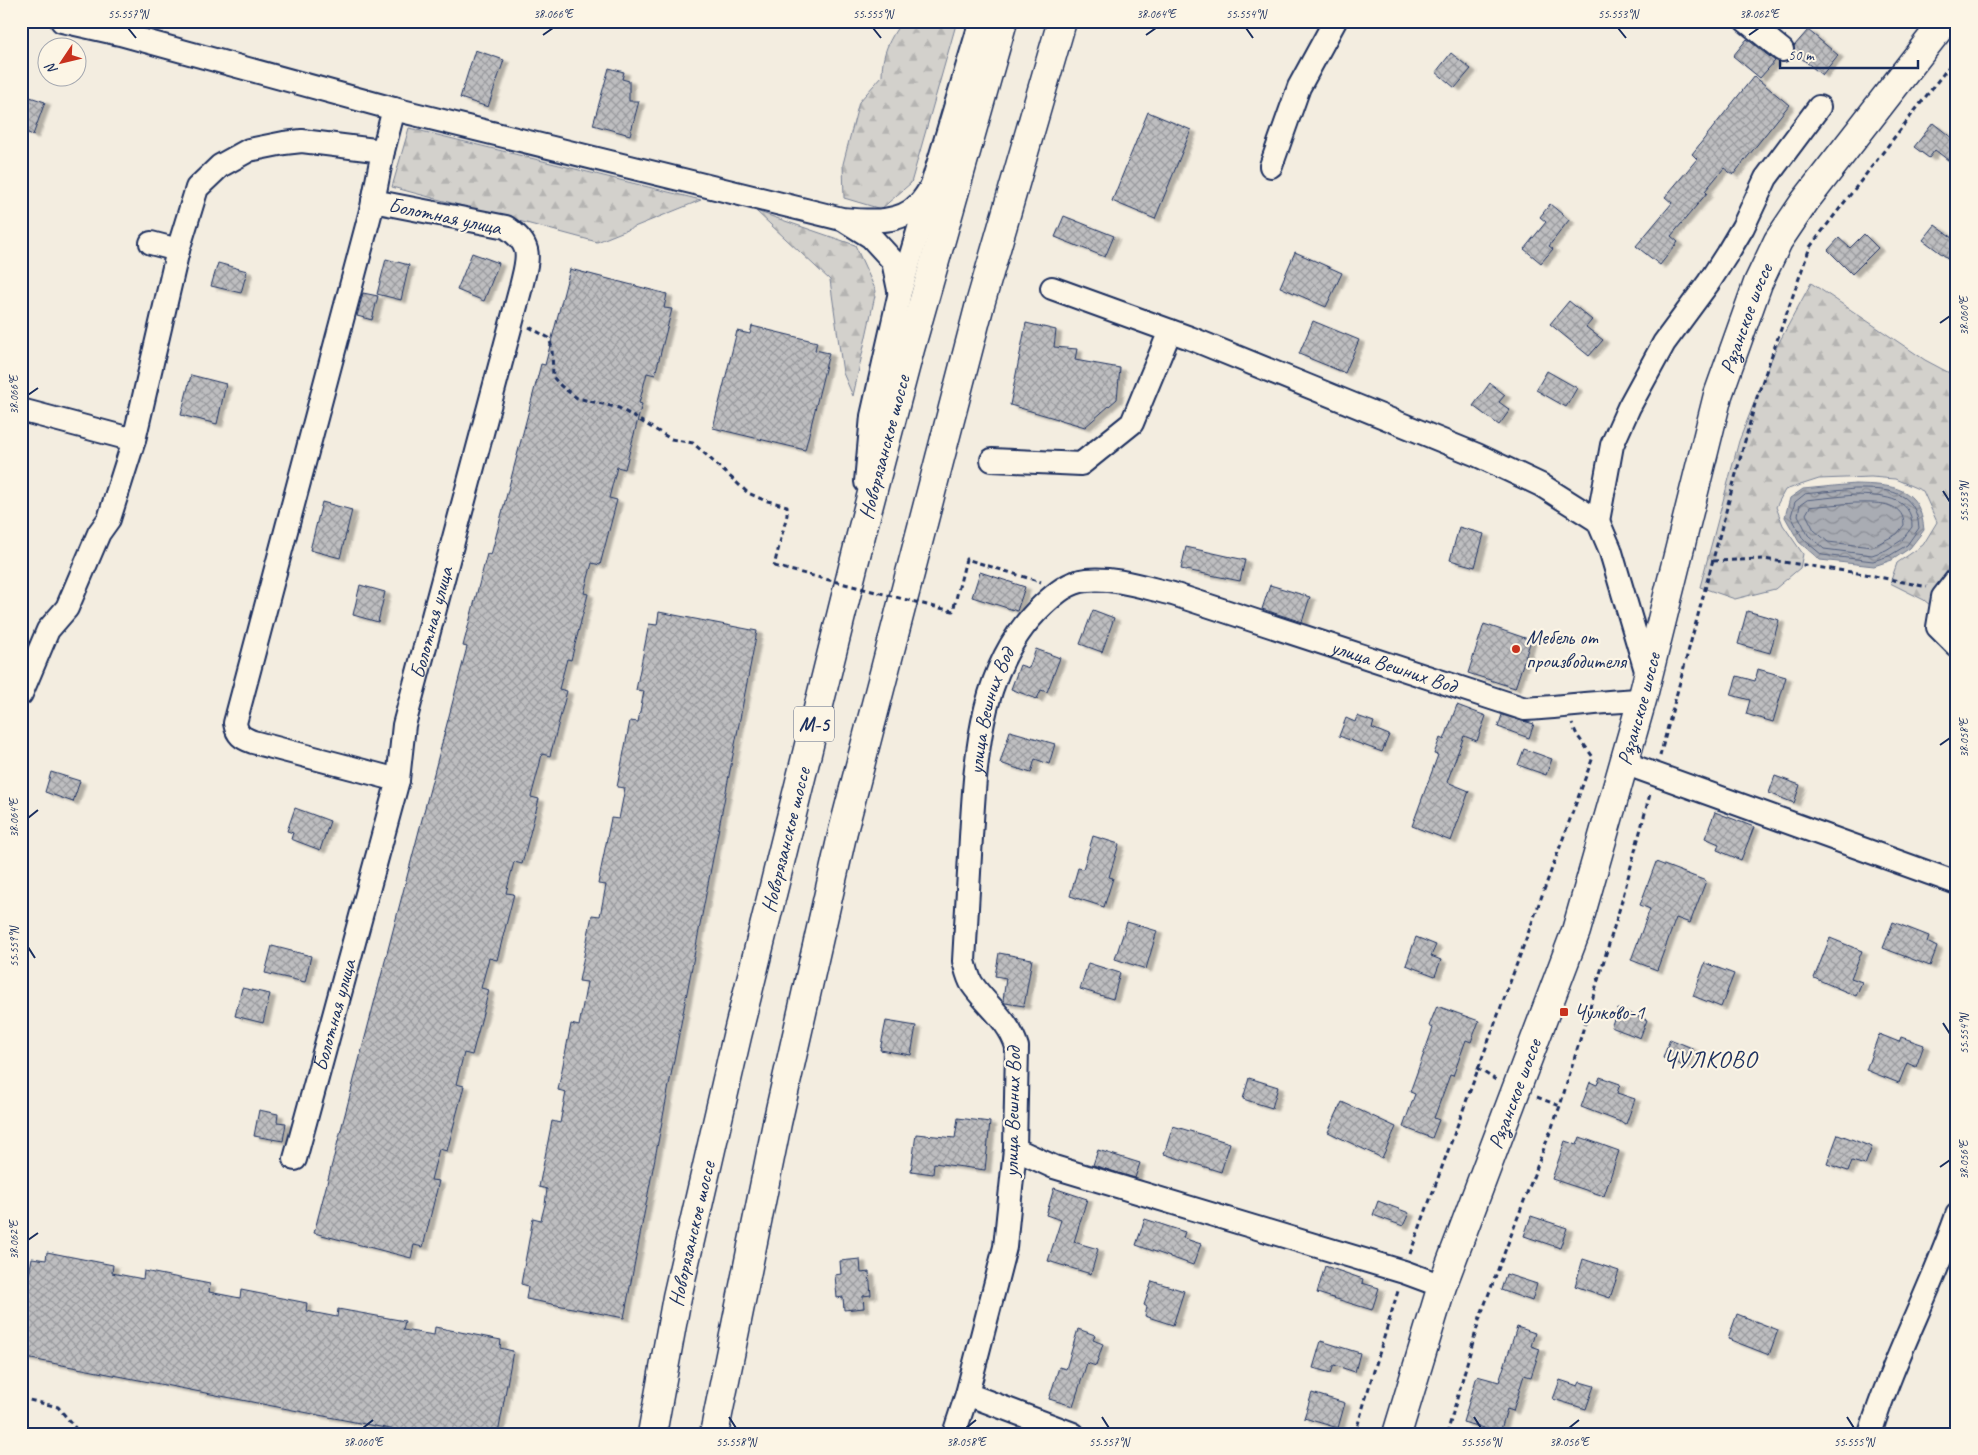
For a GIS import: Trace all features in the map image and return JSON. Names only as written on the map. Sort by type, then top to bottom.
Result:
[{"type":"main road","name":"Новорязанское шоссе","points":[[652,1434],[677,1297],[735,1046],[862,530],[910,349],[1004,21]]},
{"type":"main road","name":"М-5","points":[[714,1434],[777,1124],[843,831],[980,304],[1062,21]]},
{"type":"main road","name":"Рязанское шоссе","points":[[1397,1434],[1406,1398],[1442,1286],[1576,931],[1642,700],[1718,395],[1758,283],[1778,241],[1805,201],[1945,21]]},
{"type":"street","points":[[62,21],[130,36],[394,109],[842,219],[874,222],[899,217],[919,205],[934,182]]},
{"type":"street","points":[[862,530],[872,416],[900,292],[981,21]]},
{"type":"street","points":[[1271,166],[1299,87],[1335,21]]},
{"type":"street","points":[[1746,21],[1782,50]]},
{"type":"street","points":[[1648,674],[1610,549],[1598,521],[1612,445],[1629,406],[1664,343],[1709,282],[1743,227],[1766,178],[1819,107]]},
{"type":"street","points":[[394,109],[373,201],[235,723],[237,732],[242,738],[253,742],[398,780]]},
{"type":"street","points":[[21,694],[48,630],[67,608],[99,533],[109,519],[134,440],[178,250],[197,188],[220,166],[250,150],[302,141],[383,151]]},
{"type":"street","name":"Болотная улица","points":[[295,1159],[398,780],[404,725],[515,312],[527,252],[522,238],[506,227],[373,201]]},
{"type":"street","points":[[842,219],[871,237],[892,261],[900,292]]},
{"type":"street","points":[[151,243],[178,250]]},
{"type":"street","points":[[1052,288],[1170,331],[1476,455],[1541,485],[1598,521]]},
{"type":"street","points":[[992,460],[1081,464],[1132,423],[1170,331]]},
{"type":"street","points":[[21,410],[134,440]]},
{"type":"street","name":"улица Вешних Вод","points":[[954,1434],[967,1394],[1005,1247],[1014,1149],[1017,1047],[1006,1021],[970,982],[964,961],[976,755],[983,716],[1000,666],[1029,618],[1061,588],[1087,580],[1120,582],[1173,594],[1525,709],[1565,707],[1606,701],[1642,700]]},
{"type":"street","points":[[1952,585],[1943,597],[1938,627],[1957,646]]},
{"type":"street","points":[[1624,763],[1957,883]]},
{"type":"street","points":[[1014,1149],[1054,1167],[1404,1272],[1442,1286]]},
{"type":"street","points":[[1870,1434],[1880,1403],[1931,1283],[1957,1215]]},
{"type":"street","points":[[967,1394],[1073,1434]]},
{"type":"path","points":[[1447,1434],[1480,1317],[1560,1106],[1621,904],[1756,400],[1810,247],[1957,56]]},
{"type":"path","points":[[515,312],[530,328],[549,338],[552,348],[553,376],[561,386],[577,398],[619,408],[671,439],[693,443],[748,493],[764,500],[787,506],[787,515],[774,566],[953,611],[966,559],[1061,588]]},
{"type":"path","points":[[1713,562],[1763,559],[1952,585]]},
{"type":"path","points":[[1355,1434],[1404,1272],[1477,1068],[1593,757],[1577,735],[1565,707]]},
{"type":"path","points":[[1477,1068],[1501,1083]]},
{"type":"path","points":[[1536,1096],[1560,1106]]},
{"type":"path","points":[[21,1398],[58,1407],[80,1434]]},
{"type":"green space","points":[[902,21],[957,21],[911,183],[881,209],[844,198],[843,164],[859,102],[882,76],[883,60],[887,47]]},
{"type":"green space","points":[[409,128],[701,200],[597,242],[392,187]]},
{"type":"green space","points":[[756,211],[855,245],[876,291],[853,396],[843,373],[830,280]]},
{"type":"green space","points":[[1811,283],[1925,360],[1957,377],[1957,628],[1924,600],[1890,583],[1897,563],[1923,545],[1937,522],[1923,491],[1895,479],[1871,477],[1819,479],[1785,490],[1776,507],[1783,525],[1803,554],[1800,568],[1775,589],[1735,599],[1700,587],[1739,441],[1776,348]]},
{"type":"water","points":[[1855,484],[1892,487],[1910,496],[1917,504],[1924,530],[1910,548],[1892,560],[1874,566],[1820,560],[1799,542],[1785,517],[1790,498],[1803,489]]},
{"type":"building","points":[[1808,30],[1838,55],[1822,75],[1795,53],[1794,46]]},
{"type":"building","points":[[1747,39],[1775,61],[1760,78],[1733,56]]},
{"type":"building","points":[[475,50],[504,60],[488,107],[460,98]]},
{"type":"building","points":[[1451,53],[1471,69],[1455,88],[1436,72]]},
{"type":"building","points":[[609,68],[624,72],[622,79],[629,81],[629,101],[639,101],[630,135],[593,125]]},
{"type":"building","points":[[1754,76],[1789,105],[1733,175],[1724,168],[1705,191],[1707,193],[1671,236],[1678,242],[1660,265],[1636,246],[1672,203],[1665,197],[1697,159],[1692,154]]},
{"type":"building","points":[[21,94],[45,102],[33,135],[21,130]]},
{"type":"building","points":[[1148,112],[1191,130],[1155,219],[1112,201]]},
{"type":"building","points":[[1933,123],[1957,142],[1957,167],[1935,150],[1929,158],[1914,147]]},
{"type":"building","points":[[1550,204],[1569,220],[1549,246],[1553,249],[1541,263],[1524,249],[1546,222],[1540,217]]},
{"type":"building","points":[[1064,216],[1114,236],[1105,257],[1055,237]]},
{"type":"building","points":[[1935,225],[1957,241],[1957,251],[1950,260],[1923,240]]},
{"type":"building","points":[[1864,234],[1878,248],[1852,274],[1828,250],[1839,238],[1850,248]]},
{"type":"building","points":[[1295,252],[1342,273],[1326,307],[1280,287]]},
{"type":"building","points":[[472,253],[499,263],[484,301],[457,290]]},
{"type":"building","points":[[386,259],[409,265],[401,300],[377,294]]},
{"type":"building","points":[[218,263],[247,271],[241,293],[211,286]]},
{"type":"building","points":[[570,269],[667,294],[664,308],[672,309],[655,375],[647,373],[639,403],[642,404],[625,469],[617,467],[609,498],[617,500],[600,565],[592,563],[584,593],[588,594],[571,660],[567,659],[559,689],[567,691],[550,756],[542,754],[531,797],[539,799],[522,864],[514,862],[506,893],[514,894],[497,960],[489,958],[481,988],[489,990],[472,1055],[464,1053],[456,1084],[464,1086],[447,1151],[439,1149],[431,1180],[439,1181],[423,1247],[414,1245],[411,1258],[314,1233],[467,647],[463,646],[487,554],[491,555],[541,364],[545,365]]},
{"type":"building","points":[[363,293],[378,296],[372,320],[357,316]]},
{"type":"building","points":[[1569,301],[1592,320],[1586,327],[1603,340],[1589,356],[1550,324]]},
{"type":"building","points":[[1313,321],[1359,340],[1345,373],[1299,354]]},
{"type":"building","points":[[1026,323],[1056,330],[1054,347],[1077,349],[1075,360],[1120,368],[1117,399],[1085,427],[1010,405]]},
{"type":"building","points":[[752,326],[817,342],[815,350],[829,353],[805,450],[713,428],[737,331],[750,334]]},
{"type":"building","points":[[1547,371],[1577,388],[1566,407],[1536,390]]},
{"type":"building","points":[[191,375],[226,384],[217,424],[181,415]]},
{"type":"building","points":[[1490,383],[1505,395],[1499,402],[1510,410],[1499,425],[1473,406]]},
{"type":"building","points":[[322,502],[352,510],[340,558],[310,550]]},
{"type":"building","points":[[1459,527],[1484,534],[1475,567],[1450,560]]},
{"type":"building","points":[[1186,547],[1245,560],[1240,581],[1181,569]]},
{"type":"building","points":[[980,572],[1025,587],[1017,611],[972,597]]},
{"type":"building","points":[[360,585],[385,592],[378,622],[353,615]]},
{"type":"building","points":[[1270,585],[1310,597],[1302,622],[1262,609]]},
{"type":"building","points":[[1093,610],[1114,618],[1102,652],[1080,644]]},
{"type":"building","points":[[1747,611],[1779,620],[1770,653],[1738,644]]},
{"type":"building","points":[[659,612],[757,631],[624,1318],[526,1299],[528,1286],[521,1284],[533,1218],[541,1220],[545,1204],[547,1189],[539,1187],[552,1121],[560,1123],[566,1092],[558,1090],[571,1024],[579,1026],[587,982],[579,981],[592,915],[600,916],[606,885],[598,884],[611,818],[619,819],[625,788],[617,787],[630,721],[638,722],[644,691],[636,690],[649,624],[657,625]]},
{"type":"building","points":[[1484,624],[1531,640],[1515,688],[1468,673]]},
{"type":"building","points":[[1036,649],[1060,658],[1047,692],[1041,690],[1037,699],[1011,689],[1020,665],[1029,668]]},
{"type":"building","points":[[1758,669],[1786,677],[1773,722],[1746,714],[1750,700],[1731,695],[1737,676],[1755,681]]},
{"type":"building","points":[[1457,705],[1486,716],[1477,741],[1464,736],[1447,782],[1469,791],[1451,841],[1412,826],[1438,755],[1434,754],[1440,738],[1444,740]]},
{"type":"building","points":[[1502,715],[1534,724],[1529,738],[1498,727]]},
{"type":"building","points":[[1357,716],[1374,722],[1372,728],[1389,735],[1382,752],[1339,736],[1346,718],[1355,722]]},
{"type":"building","points":[[1010,731],[1055,744],[1049,764],[1035,759],[1031,773],[1000,763]]},
{"type":"building","points":[[1524,749],[1552,759],[1546,775],[1518,765]]},
{"type":"building","points":[[51,772],[80,781],[73,802],[45,792]]},
{"type":"building","points":[[1775,776],[1800,785],[1794,803],[1769,793]]},
{"type":"building","points":[[295,808],[330,821],[320,850],[291,839],[293,833],[287,831]]},
{"type":"building","points":[[1715,812],[1754,827],[1741,860],[1717,850],[1719,844],[1705,838]]},
{"type":"building","points":[[1093,836],[1119,844],[1109,877],[1113,878],[1104,907],[1070,896],[1078,868],[1083,869]]},
{"type":"building","points":[[1656,862],[1706,881],[1690,923],[1676,918],[1657,970],[1631,960],[1650,909],[1640,905]]},
{"type":"building","points":[[1127,922],[1157,931],[1146,969],[1115,959]]},
{"type":"building","points":[[1893,922],[1929,936],[1927,942],[1937,947],[1930,966],[1883,948]]},
{"type":"building","points":[[1416,937],[1436,945],[1431,956],[1441,960],[1435,976],[1406,965]]},
{"type":"building","points":[[1830,938],[1862,951],[1851,978],[1862,982],[1856,996],[1814,978]]},
{"type":"building","points":[[272,946],[311,956],[305,982],[265,973]]},
{"type":"building","points":[[999,953],[1032,959],[1024,1006],[1005,1003],[1003,1000],[1006,978],[995,976]]},
{"type":"building","points":[[1088,963],[1120,973],[1113,999],[1080,989]]},
{"type":"building","points":[[1705,963],[1734,974],[1721,1007],[1693,996]]},
{"type":"building","points":[[242,988],[270,994],[263,1023],[235,1016]]},
{"type":"building","points":[[1437,1006],[1479,1021],[1471,1042],[1466,1040],[1453,1076],[1450,1075],[1434,1118],[1439,1120],[1432,1138],[1403,1127],[1415,1094],[1410,1092],[1433,1028],[1429,1026]]},
{"type":"building","points":[[1618,1009],[1647,1020],[1640,1038],[1611,1027]]},
{"type":"building","points":[[886,1021],[916,1026],[911,1055],[880,1050]]},
{"type":"building","points":[[1879,1034],[1899,1042],[1901,1037],[1924,1045],[1916,1067],[1907,1063],[1899,1083],[1866,1070]]},
{"type":"building","points":[[1670,1039],[1692,1048],[1685,1066],[1663,1058]]},
{"type":"building","points":[[1600,1077],[1620,1084],[1617,1093],[1635,1099],[1626,1124],[1581,1107],[1590,1082],[1597,1085]]},
{"type":"building","points":[[1249,1078],[1278,1087],[1272,1108],[1243,1099]]},
{"type":"building","points":[[1342,1102],[1396,1127],[1382,1158],[1328,1132]]},
{"type":"building","points":[[259,1110],[278,1114],[277,1122],[286,1123],[283,1141],[254,1136]]},
{"type":"building","points":[[958,1118],[990,1122],[985,1170],[934,1163],[933,1174],[911,1171],[916,1134],[955,1138]]},
{"type":"building","points":[[1173,1126],[1230,1143],[1221,1172],[1164,1154]]},
{"type":"building","points":[[1838,1134],[1872,1147],[1865,1165],[1852,1161],[1848,1171],[1827,1164]]},
{"type":"building","points":[[1580,1137],[1619,1151],[1604,1196],[1552,1179],[1565,1141],[1577,1145]]},
{"type":"building","points":[[1098,1150],[1140,1163],[1135,1178],[1093,1165]]},
{"type":"building","points":[[1054,1188],[1087,1199],[1074,1242],[1098,1249],[1091,1274],[1048,1261],[1061,1220],[1046,1215]]},
{"type":"building","points":[[1378,1201],[1409,1213],[1403,1226],[1373,1215]]},
{"type":"building","points":[[1531,1216],[1567,1228],[1560,1248],[1524,1236]]},
{"type":"building","points":[[1145,1219],[1185,1232],[1183,1238],[1201,1244],[1193,1265],[1136,1245]]},
{"type":"building","points":[[47,1252],[113,1265],[112,1273],[143,1279],[144,1271],[210,1284],[209,1292],[240,1298],[241,1290],[307,1303],[306,1311],[337,1317],[338,1309],[405,1321],[403,1330],[434,1335],[435,1327],[501,1340],[500,1348],[513,1351],[498,1434],[416,1434],[21,1357],[21,1316],[32,1258],[46,1260]]},
{"type":"building","points":[[860,1259],[861,1273],[869,1272],[871,1295],[863,1296],[864,1308],[844,1310],[843,1297],[837,1298],[835,1275],[841,1274],[840,1261]]},
{"type":"building","points":[[1583,1259],[1619,1271],[1610,1298],[1575,1286]]},
{"type":"building","points":[[1325,1266],[1363,1279],[1362,1283],[1379,1288],[1372,1310],[1317,1293]]},
{"type":"building","points":[[1506,1274],[1537,1284],[1532,1301],[1501,1290]]},
{"type":"building","points":[[1152,1281],[1184,1291],[1173,1325],[1145,1316],[1147,1307],[1144,1305]]},
{"type":"building","points":[[1737,1314],[1778,1330],[1769,1355],[1728,1339]]},
{"type":"building","points":[[1517,1327],[1535,1333],[1531,1346],[1540,1349],[1531,1377],[1524,1375],[1513,1411],[1507,1409],[1500,1433],[1463,1422],[1477,1376],[1499,1382]]},
{"type":"building","points":[[1078,1329],[1095,1335],[1093,1340],[1103,1344],[1096,1366],[1087,1363],[1073,1406],[1049,1399],[1059,1367],[1066,1369]]},
{"type":"building","points":[[1321,1341],[1360,1353],[1355,1372],[1334,1365],[1331,1373],[1313,1368]]},
{"type":"building","points":[[1560,1380],[1578,1386],[1580,1382],[1594,1386],[1586,1409],[1553,1399]]},
{"type":"building","points":[[1312,1393],[1345,1403],[1338,1428],[1304,1418]]},
{"type":"place","name":"Мебель от производителя","points":[[1516,649]]},
{"type":"place","name":"Чулково-1","points":[[1564,1012]]},
{"type":"district","name":"ЧУЛКОВО","points":[[1710,1059]]}]
